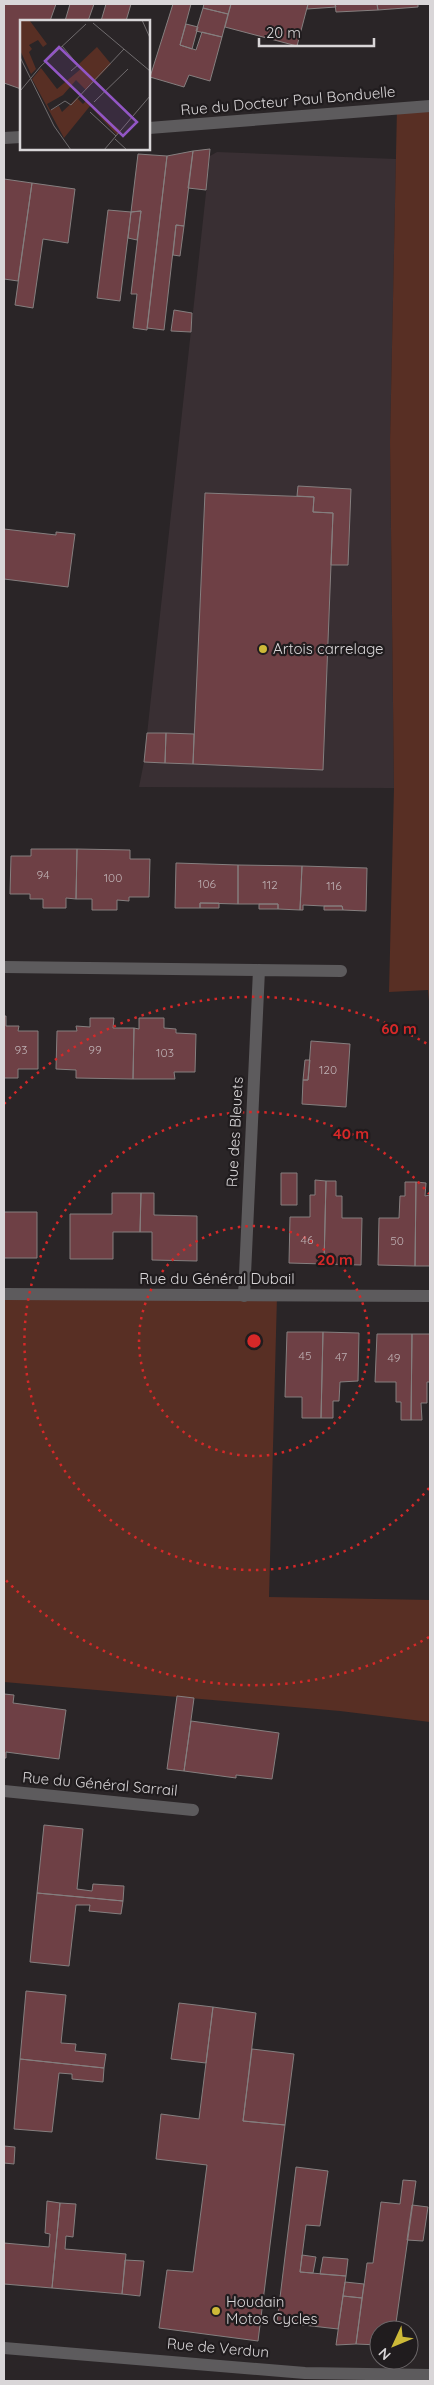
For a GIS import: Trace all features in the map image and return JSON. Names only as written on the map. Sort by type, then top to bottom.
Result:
[{"type":"street","name":"Rue du Docteur Paul Bonduelle","points":[[150,128],[430,106]]},
{"type":"street","points":[[4,138],[20,137]]},
{"type":"street","points":[[4,966],[341,971]]},
{"type":"street","name":"Rue des Bleuets","points":[[244,1296],[259,970]]},
{"type":"street","name":"Rue du Général Dubail","points":[[4,1294],[430,1296]]},
{"type":"street","name":"Rue du Général Sarrail","points":[[4,1791],[193,1810]]},
{"type":"street","name":"Rue de Verdun","points":[[4,2348],[305,2373],[430,2375]]},
{"type":"shaded area","points":[[430,106],[430,1012],[428,990],[389,992],[394,788],[390,442],[397,108]]},
{"type":"shaded area","points":[[217,152],[396,159],[390,442],[394,788],[139,787],[144,762],[210,156]]},
{"type":"shaded area","points":[[4,1294],[277,1296],[269,1597],[430,1600],[430,1722],[340,1711],[4,1682]]},
{"type":"building","points":[[4,4],[56,4],[50,20],[20,20],[20,89],[4,83]]},
{"type":"building","points":[[70,4],[94,4],[88,20],[65,20]]},
{"type":"building","points":[[106,4],[131,4],[126,20],[101,20]]},
{"type":"building","points":[[173,4],[191,4],[180,45],[196,50],[202,32],[222,37],[210,81],[189,75],[184,87],[150,77]]},
{"type":"building","points":[[204,4],[231,4],[228,14],[203,8]]},
{"type":"building","points":[[231,4],[308,4],[297,46],[225,27]]},
{"type":"building","points":[[308,4],[335,4],[336,7],[307,9]]},
{"type":"building","points":[[335,4],[377,4],[378,10],[336,12]]},
{"type":"building","points":[[377,4],[418,4],[418,7],[378,10]]},
{"type":"building","points":[[203,8],[228,14],[222,37],[196,31]]},
{"type":"building","points":[[186,24],[198,27],[192,49],[180,45]]},
{"type":"building","points":[[210,149],[206,190],[188,188],[193,151]]},
{"type":"building","points":[[193,151],[184,226],[176,225],[164,330],[147,328],[167,156]]},
{"type":"building","points":[[138,154],[167,156],[147,330],[133,328],[137,294],[131,294],[141,211],[131,212]]},
{"type":"building","points":[[4,179],[32,183],[18,281],[4,279]]},
{"type":"building","points":[[32,183],[75,189],[68,243],[43,239],[33,308],[15,305]]},
{"type":"building","points":[[108,210],[131,212],[120,301],[97,298]]},
{"type":"building","points":[[141,211],[137,240],[128,238],[131,212]]},
{"type":"building","points":[[176,225],[184,226],[180,256],[173,255]]},
{"type":"building","points":[[174,310],[192,313],[191,332],[171,331]]},
{"type":"building","points":[[298,486],[351,489],[348,565],[331,565],[333,513],[313,512],[314,497],[297,496]]},
{"type":"building","name":"Artois carrelage","points":[[205,493],[314,497],[313,512],[333,513],[323,770],[193,764]]},
{"type":"building","points":[[4,529],[56,535],[56,532],[75,534],[68,587],[4,579]]},
{"type":"building","points":[[147,733],[166,733],[165,763],[144,762]]},
{"type":"building","points":[[166,733],[194,734],[193,764],[165,763]]},
{"type":"building","points":[[31,849],[77,849],[76,899],[66,898],[66,908],[43,908],[43,899],[30,899],[30,894],[10,894],[11,856],[31,856]]},
{"type":"building","points":[[77,849],[130,850],[130,859],[150,859],[149,897],[129,897],[129,901],[117,900],[117,910],[92,910],[92,899],[76,899]]},
{"type":"building","points":[[176,863],[238,865],[238,904],[200,903],[200,908],[175,908]]},
{"type":"building","points":[[238,865],[302,866],[300,910],[278,909],[278,904],[238,904]]},
{"type":"building","points":[[302,866],[367,868],[366,911],[343,910],[342,906],[303,905],[303,910],[300,910]]},
{"type":"building","points":[[200,903],[219,903],[219,908],[200,908]]},
{"type":"building","points":[[259,904],[278,904],[278,909],[259,909]]},
{"type":"building","points":[[324,906],[342,906],[343,910],[324,910]]},
{"type":"building","points":[[4,1016],[6,1016],[6,1026],[19,1026],[18,1031],[38,1031],[38,1069],[18,1069],[18,1078],[4,1078]]},
{"type":"building","points":[[90,1018],[114,1018],[113,1028],[134,1028],[133,1079],[76,1078],[76,1070],[56,1069],[57,1031],[77,1031],[76,1026],[90,1027]]},
{"type":"building","points":[[139,1018],[164,1018],[164,1028],[176,1029],[176,1033],[196,1034],[195,1072],[174,1072],[175,1079],[133,1079],[134,1028],[139,1029]]},
{"type":"building","points":[[311,1041],[350,1044],[346,1107],[302,1104],[303,1080],[308,1080]]},
{"type":"building","points":[[305,1060],[310,1060],[308,1080],[303,1080]]},
{"type":"building","points":[[281,1173],[297,1173],[297,1205],[281,1205]]},
{"type":"building","points":[[315,1180],[326,1181],[324,1264],[289,1263],[290,1217],[310,1217],[310,1195],[315,1195]]},
{"type":"building","points":[[326,1181],[336,1181],[336,1196],[342,1196],[342,1218],[362,1218],[361,1265],[324,1264]]},
{"type":"building","points":[[405,1182],[416,1182],[415,1266],[378,1265],[379,1218],[399,1218],[400,1196],[405,1196]]},
{"type":"building","points":[[416,1182],[426,1183],[425,1196],[430,1195],[430,1266],[415,1266]]},
{"type":"building","points":[[112,1193],[141,1193],[140,1232],[113,1232],[113,1259],[70,1259],[70,1214],[112,1214]]},
{"type":"building","points":[[141,1193],[154,1193],[154,1215],[197,1216],[197,1261],[152,1260],[152,1232],[140,1232]]},
{"type":"building","points":[[4,1212],[37,1212],[37,1258],[4,1258]]},
{"type":"building","points":[[287,1332],[323,1332],[321,1418],[302,1418],[302,1397],[285,1397]]},
{"type":"building","points":[[323,1332],[359,1333],[358,1381],[340,1382],[339,1401],[333,1401],[333,1418],[321,1418]]},
{"type":"building","points":[[377,1334],[412,1334],[411,1420],[401,1420],[401,1402],[396,1402],[396,1382],[375,1382]]},
{"type":"building","points":[[412,1334],[430,1334],[430,1382],[427,1382],[427,1403],[421,1403],[422,1420],[411,1420]]},
{"type":"building","points":[[4,1694],[14,1695],[13,1703],[66,1710],[59,1759],[6,1752],[6,1758],[4,1758]]},
{"type":"building","points":[[177,1696],[194,1698],[184,1771],[167,1769]]},
{"type":"building","points":[[191,1721],[279,1733],[272,1779],[236,1775],[236,1778],[184,1771]]},
{"type":"building","points":[[44,1825],[83,1829],[77,1889],[92,1891],[93,1884],[124,1886],[123,1901],[37,1893]]},
{"type":"building","points":[[37,1893],[123,1901],[121,1914],[89,1911],[90,1905],[76,1905],[69,1966],[30,1962]]},
{"type":"building","points":[[26,1991],[66,1995],[61,2043],[76,2044],[75,2051],[106,2054],[104,2068],[20,2059]]},
{"type":"building","points":[[179,2003],[213,2007],[206,2063],[171,2059]]},
{"type":"building","points":[[213,2007],[256,2013],[243,2121],[285,2125],[258,2341],[159,2328],[167,2270],[193,2272],[207,2165],[156,2159],[161,2114],[199,2119]]},
{"type":"building","points":[[252,2049],[294,2054],[285,2125],[243,2121]]},
{"type":"building","points":[[20,2059],[104,2068],[103,2082],[72,2079],[72,2074],[59,2073],[52,2132],[14,2129]]},
{"type":"building","points":[[4,2146],[15,2147],[14,2164],[4,2163]]},
{"type":"building","points":[[296,2167],[328,2171],[320,2226],[306,2225],[300,2272],[346,2276],[338,2329],[277,2322]]},
{"type":"building","points":[[403,2180],[416,2181],[396,2320],[369,2320],[369,2345],[356,2344],[367,2263],[373,2263],[381,2202],[400,2204]]},
{"type":"building","points":[[47,2201],[60,2203],[52,2288],[4,2284],[4,2243],[49,2247],[50,2234],[45,2233]]},
{"type":"building","points":[[60,2203],[76,2204],[73,2237],[66,2236],[65,2249],[126,2254],[122,2294],[52,2288]]},
{"type":"building","points":[[412,2205],[428,2207],[423,2241],[407,2240]]},
{"type":"building","points":[[302,2255],[316,2257],[313,2273],[300,2272]]},
{"type":"building","points":[[323,2257],[348,2259],[346,2276],[320,2274]]},
{"type":"building","points":[[125,2260],[144,2261],[140,2296],[122,2294]]},
{"type":"building","points":[[345,2282],[364,2284],[362,2298],[343,2296]]},
{"type":"building","points":[[343,2296],[362,2298],[356,2344],[336,2345]]},
{"type":"place","name":"Artois carrelage","points":[[263,649]]},
{"type":"place","name":"Houdain Motos Cycles","points":[[216,2311]]}]
